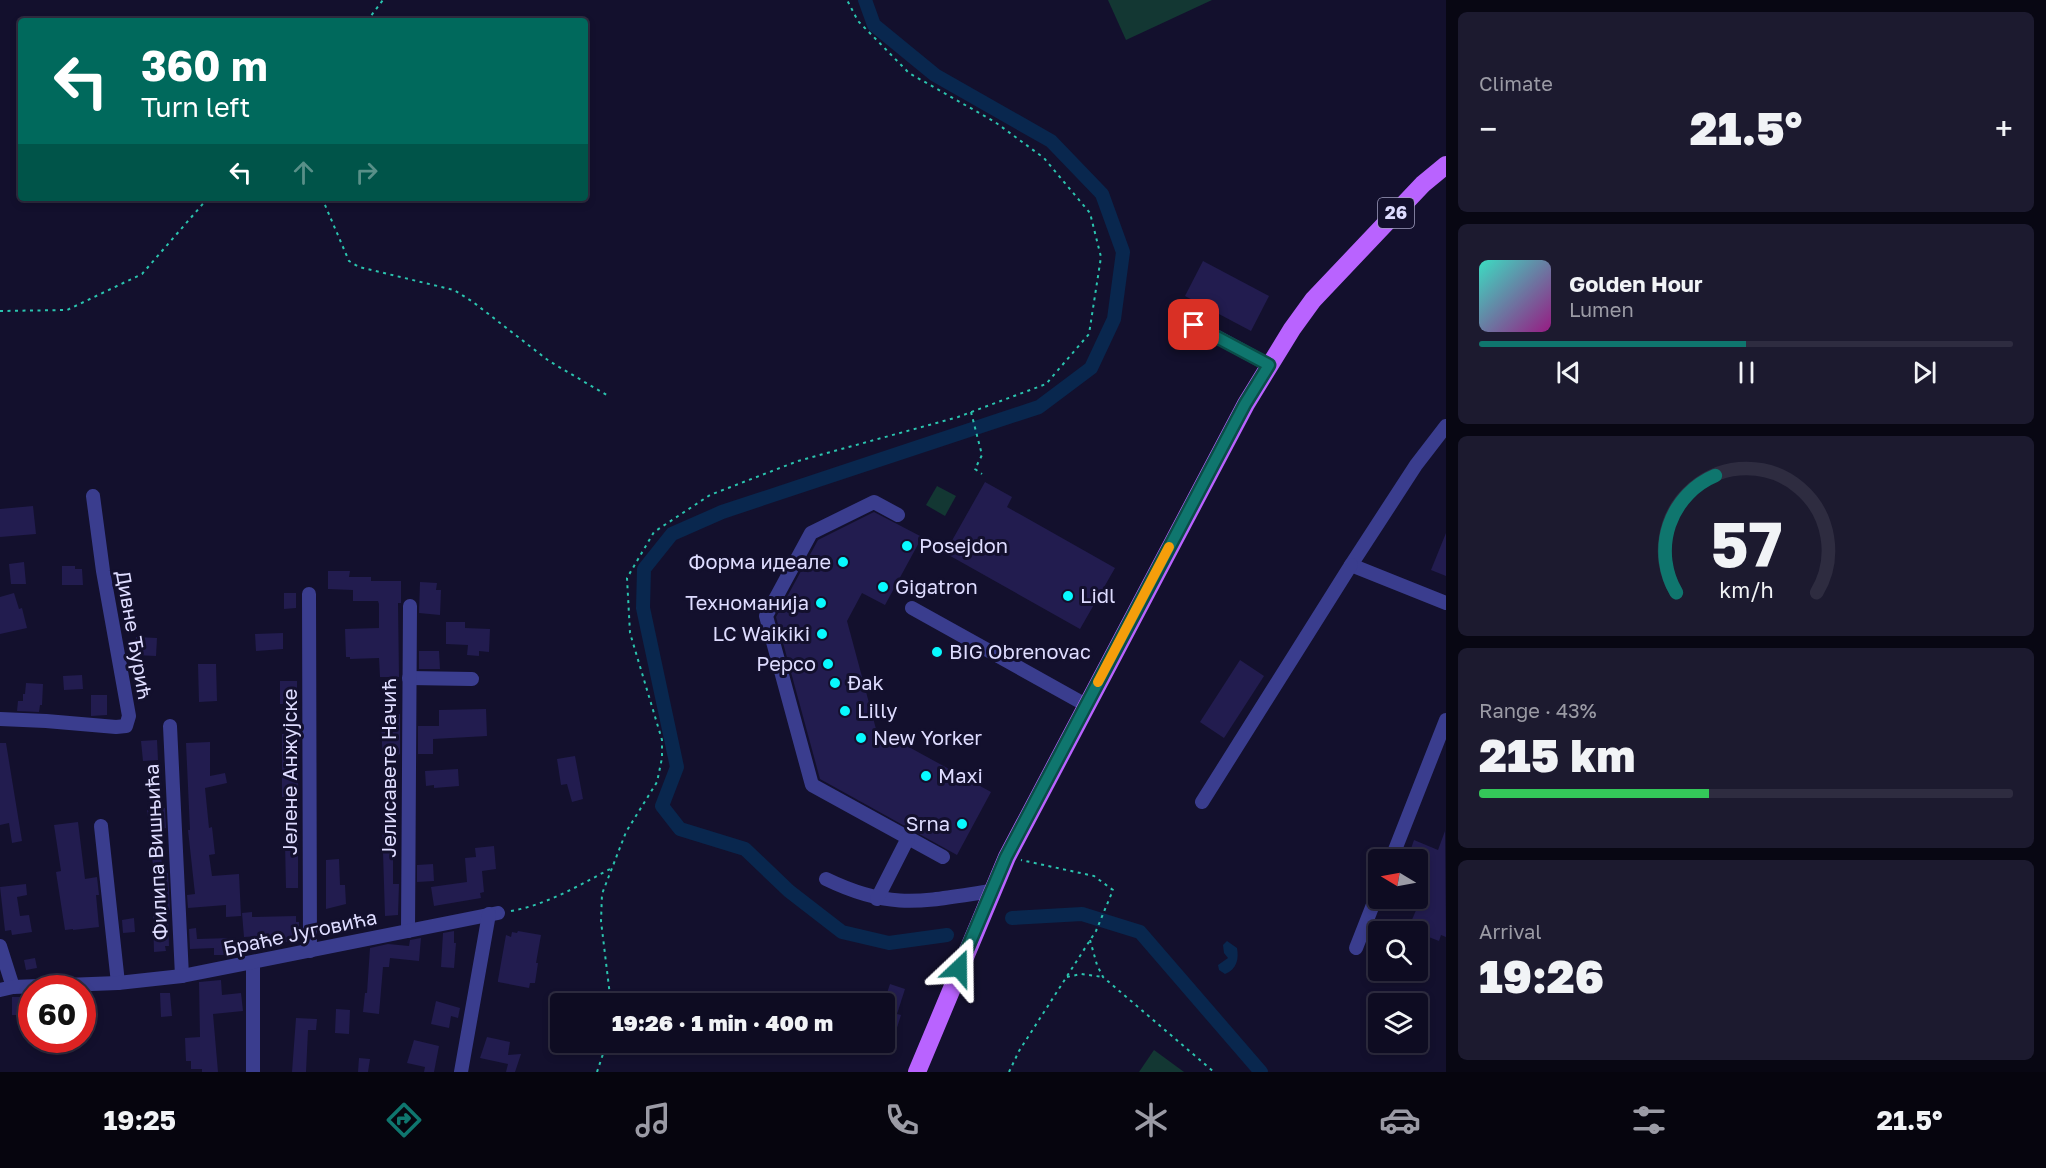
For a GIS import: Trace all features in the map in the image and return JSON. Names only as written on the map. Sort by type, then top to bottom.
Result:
[{"type":"main road","name":"26","points":[[916,1072],[1006,857],[1245,404],[1313,300],[1423,184],[1446,165]]},
{"type":"street","points":[[1175,314],[1269,365]]},
{"type":"street","points":[[1202,802],[1351,565],[1416,465],[1446,426]]},
{"type":"street","name":"Дивне Ђурић","points":[[0,719],[46,720],[116,727],[126,726],[128,722],[129,716],[103,571],[93,496]]},
{"type":"street","points":[[898,515],[874,502],[811,533],[766,616],[812,785],[943,857]]},
{"type":"street","points":[[1351,565],[1446,603]]},
{"type":"street","name":"Јелене Анжујске","points":[[309,594],[310,951]]},
{"type":"street","name":"Јелисавете Начић","points":[[408,931],[410,606]]},
{"type":"street","points":[[912,608],[1086,705]]},
{"type":"street","points":[[409,678],[472,679]]},
{"type":"street","points":[[1395,849],[1446,720]]},
{"type":"street","name":"Филипа Вишњића","points":[[170,726],[182,976]]},
{"type":"street","points":[[101,826],[118,982]]},
{"type":"street","points":[[877,899],[908,838]]},
{"type":"street","points":[[826,879],[845,889],[877,899],[915,902],[992,891]]},
{"type":"street","points":[[1356,948],[1371,909]]},
{"type":"street","points":[[461,1072],[494,914]]},
{"type":"street","name":"Браће Југовића","points":[[1,952],[6,988],[118,982],[182,976],[494,914]]},
{"type":"street","points":[[253,963],[253,1072]]},
{"type":"path","points":[[369,18],[383,0]]},
{"type":"path","points":[[610,993],[601,921],[602,894],[610,869],[632,819],[657,782],[662,765],[662,740],[630,633],[627,578],[654,532],[710,495],[798,461],[971,412],[1046,384],[1089,334],[1101,257],[1090,213],[1044,158],[995,122],[909,73],[858,21],[847,0]]},
{"type":"path","points":[[0,311],[67,310],[142,274],[205,201]]},
{"type":"path","points":[[323,201],[349,261],[359,267],[454,290],[549,360],[610,397]]},
{"type":"path","points":[[971,412],[982,455],[975,469],[982,474]]},
{"type":"path","points":[[1006,857],[1094,876],[1113,890],[1096,932],[1019,1051],[1010,1072]]},
{"type":"path","points":[[494,914],[527,908],[568,891],[610,869]]},
{"type":"path","points":[[1090,940],[1096,965],[1103,976],[1214,1072]]},
{"type":"path","points":[[1066,977],[1081,974],[1103,976]]},
{"type":"path","points":[[597,1072],[603,1053]]},
{"type":"green space","points":[[1108,0],[1212,0],[1126,40]]},
{"type":"green space","points":[[937,486],[956,496],[945,516],[926,505]]},
{"type":"green space","points":[[1154,1050],[1184,1072],[1139,1072]]},
{"type":"water","points":[[1227,941],[1237,948],[1238,956],[1235,966],[1225,974],[1219,970],[1218,965],[1228,958],[1224,953],[1223,945]]},
{"type":"building","points":[[1203,261],[1269,296],[1251,331],[1185,296]]},
{"type":"building","points":[[985,482],[1012,497],[1007,507],[1115,568],[1080,629],[945,553]]},
{"type":"building","points":[[33,506],[36,534],[0,537],[0,509]]},
{"type":"building","points":[[874,512],[922,537],[885,605],[862,593],[847,621],[876,729],[991,792],[957,855],[820,779],[776,617],[818,540]]},
{"type":"building","points":[[1446,533],[1446,576],[1431,570]]},
{"type":"building","points":[[24,562],[26,584],[11,584],[9,564]]},
{"type":"building","points":[[62,566],[75,566],[75,569],[82,569],[83,585],[62,585]]},
{"type":"building","points":[[328,571],[350,571],[349,577],[371,577],[371,581],[401,581],[401,603],[398,603],[399,677],[380,677],[379,658],[350,659],[346,657],[345,629],[379,628],[379,604],[378,601],[353,601],[353,590],[328,589]]},
{"type":"building","points":[[420,582],[437,583],[436,590],[441,590],[440,615],[419,613]]},
{"type":"building","points":[[14,593],[19,609],[22,608],[27,628],[0,634],[0,597]]},
{"type":"building","points":[[284,593],[296,593],[296,608],[284,609]]},
{"type":"building","points":[[446,622],[465,622],[465,628],[490,629],[489,652],[479,651],[479,656],[467,655],[468,645],[446,644]]},
{"type":"building","points":[[283,633],[283,649],[256,651],[255,634]]},
{"type":"building","points":[[136,637],[157,638],[156,656],[135,655]]},
{"type":"building","points":[[419,651],[439,651],[440,669],[419,669]]},
{"type":"building","points":[[1240,660],[1264,676],[1224,738],[1200,722]]},
{"type":"building","points":[[198,664],[216,664],[217,701],[199,702]]},
{"type":"building","points":[[82,675],[83,689],[64,690],[63,676]]},
{"type":"building","points":[[280,681],[297,681],[297,704],[280,704]]},
{"type":"building","points":[[26,683],[43,684],[42,705],[40,705],[39,712],[17,711],[18,701],[23,701]]},
{"type":"building","points":[[91,695],[107,695],[107,715],[91,716]]},
{"type":"building","points":[[486,709],[487,736],[433,739],[433,754],[418,754],[418,726],[439,726],[439,710]]},
{"type":"building","points":[[391,714],[400,714],[400,754],[393,757],[393,763],[383,763],[381,724],[392,723]]},
{"type":"building","points":[[300,733],[300,760],[293,760],[294,781],[298,781],[299,802],[296,802],[297,810],[285,810],[284,797],[282,797],[282,734]]},
{"type":"building","points":[[157,740],[158,760],[143,761],[141,741]]},
{"type":"building","points":[[210,742],[210,776],[225,773],[227,783],[205,788],[209,828],[212,827],[215,854],[209,855],[212,876],[239,874],[241,916],[226,917],[226,905],[188,908],[187,895],[195,894],[188,830],[190,830],[186,743]]},
{"type":"building","points":[[0,743],[6,743],[22,841],[12,843],[9,823],[0,825]]},
{"type":"building","points":[[575,756],[583,799],[572,802],[567,784],[561,785],[557,759]]},
{"type":"building","points":[[458,769],[459,786],[434,788],[434,785],[426,786],[425,771]]},
{"type":"building","points":[[165,808],[166,828],[150,831],[147,810]]},
{"type":"building","points":[[382,820],[393,820],[393,884],[399,884],[398,915],[385,916]]},
{"type":"building","points":[[78,822],[85,879],[97,877],[99,927],[65,930],[56,872],[61,871],[54,825]]},
{"type":"building","points":[[1445,831],[1446,937],[1441,935],[1439,941],[1428,937],[1428,921],[1411,921],[1417,909],[1428,909],[1428,849],[1411,849],[1414,840],[1438,850]]},
{"type":"building","points":[[159,840],[163,872],[154,873],[150,841]]},
{"type":"building","points":[[285,842],[298,842],[298,888],[286,888]]},
{"type":"building","points":[[494,846],[496,869],[482,871],[484,892],[480,893],[481,898],[434,906],[431,887],[467,882],[465,858],[476,857],[475,848]]},
{"type":"building","points":[[339,859],[340,885],[345,885],[346,904],[326,909],[326,860]]},
{"type":"building","points":[[433,864],[434,881],[417,882],[417,865]]},
{"type":"building","points":[[168,873],[170,910],[159,911],[156,875]]},
{"type":"building","points":[[26,884],[27,895],[17,897],[20,916],[29,915],[32,932],[12,935],[11,930],[5,931],[0,887]]},
{"type":"building","points":[[252,912],[252,917],[296,916],[296,922],[299,922],[298,941],[264,943],[263,936],[244,937],[242,913]]},
{"type":"building","points":[[168,915],[169,946],[165,946],[166,951],[154,952],[153,916]]},
{"type":"building","points":[[134,918],[135,932],[123,933],[122,920]]},
{"type":"building","points":[[196,928],[197,939],[231,938],[232,955],[214,955],[214,948],[190,949],[189,929]]},
{"type":"building","points":[[454,931],[454,943],[456,943],[454,968],[441,967],[443,933]]},
{"type":"building","points":[[518,931],[541,935],[535,983],[530,983],[529,988],[498,982],[506,935],[511,937],[512,932],[517,933]]},
{"type":"building","points":[[421,938],[419,961],[390,958],[389,967],[383,967],[379,1014],[363,1012],[365,993],[367,993],[370,948],[388,944],[409,946],[410,940]]},
{"type":"building","points":[[35,958],[37,968],[26,970],[24,960]]},
{"type":"building","points":[[221,980],[222,995],[241,993],[243,1011],[213,1014],[218,1072],[202,1072],[202,1069],[191,1069],[191,1061],[186,1061],[185,1038],[200,1037],[199,982]]},
{"type":"building","points":[[890,984],[905,989],[897,1014],[901,1015],[895,1034],[895,993],[887,993]]},
{"type":"building","points":[[160,993],[170,993],[172,1016],[161,1017]]},
{"type":"building","points":[[12,997],[18,997],[18,1015],[12,1015]]},
{"type":"building","points":[[436,1001],[460,1008],[458,1018],[451,1016],[449,1028],[431,1024]]},
{"type":"building","points":[[336,1009],[350,1010],[349,1034],[335,1033]]},
{"type":"building","points":[[296,1018],[317,1019],[316,1030],[308,1030],[306,1072],[292,1072]]},
{"type":"building","points":[[487,1037],[510,1042],[508,1055],[521,1054],[515,1072],[506,1072],[508,1064],[480,1058]]},
{"type":"building","points":[[414,1040],[439,1046],[434,1072],[424,1072],[425,1067],[407,1063]]},
{"type":"building","points":[[359,1058],[370,1059],[368,1072],[358,1072]]},
{"type":"waterway","points":[[865,0],[874,25],[935,75],[1051,141],[1102,194],[1123,252],[1114,319],[1091,368],[1039,407],[722,512],[672,534],[644,569],[643,608],[677,767],[662,806],[680,829],[745,849],[789,891],[842,932],[889,943],[947,935]]},
{"type":"waterway","points":[[1012,918],[1082,914],[1140,932],[1261,1072]]},
{"type":"slow traffic","points":[[1098,682],[1169,547]]},
{"type":"place","name":"Posejdon","points":[[907,546]]},
{"type":"place","name":"Форма идеале","points":[[843,562]]},
{"type":"place","name":"Gigatron","points":[[883,587]]},
{"type":"place","name":"Lidl","points":[[1068,596]]},
{"type":"place","name":"Техноманија","points":[[821,603]]},
{"type":"place","name":"LC Waikiki","points":[[822,634]]},
{"type":"place","name":"BIG Obrenovac","points":[[937,652]]},
{"type":"place","name":"Pepco","points":[[828,664]]},
{"type":"place","name":"Đak","points":[[835,683]]},
{"type":"place","name":"Lilly","points":[[845,711]]},
{"type":"place","name":"New Yorker","points":[[861,738]]},
{"type":"place","name":"Maxi","points":[[926,776]]},
{"type":"place","name":"Srna","points":[[962,824]]},
{"type":"route","points":[[959,968],[1006,857],[1245,404],[1269,365],[1194,325]]}]
